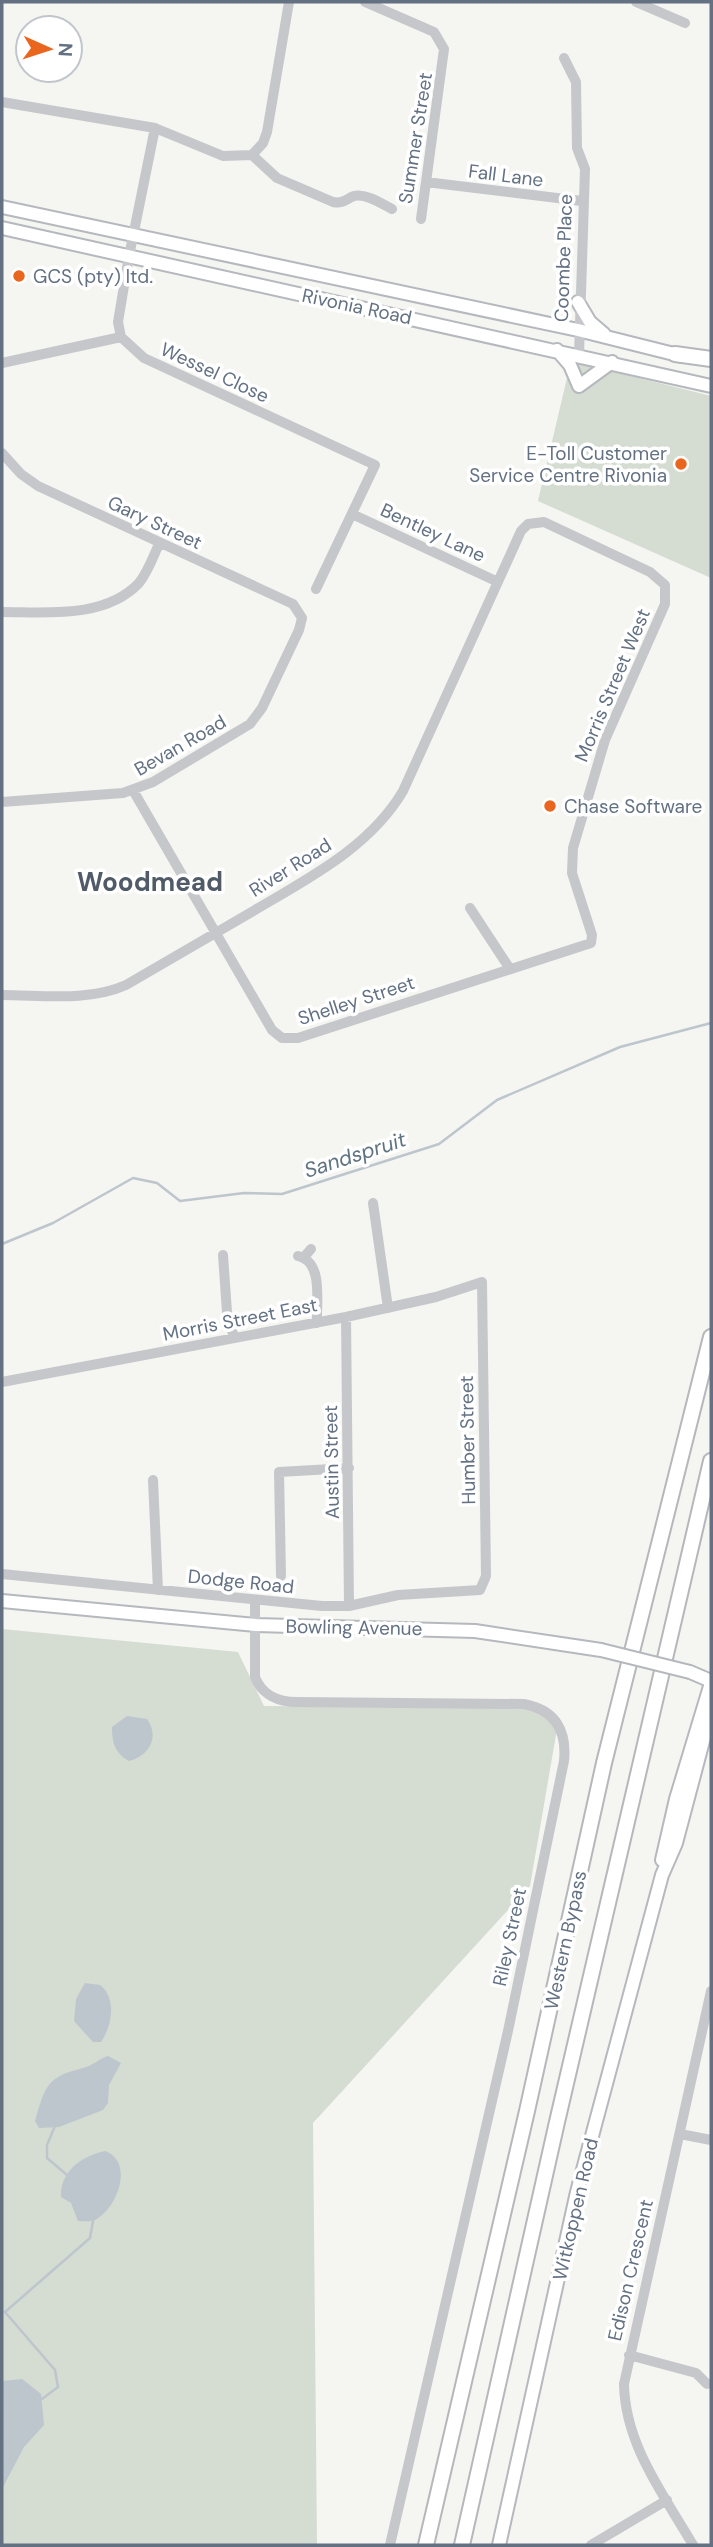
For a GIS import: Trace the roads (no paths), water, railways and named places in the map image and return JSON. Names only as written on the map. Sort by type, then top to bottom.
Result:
[{"type":"highway","points":[[676,354],[711,360]]},
{"type":"highway","name":"Western Bypass","points":[[426,2545],[604,1763],[711,1337]]},
{"type":"highway","name":"Western Bypass","points":[[462,2545],[557,2122],[711,1461]]},
{"type":"main road","name":"Rivonia Road","points":[[2,207],[578,330],[676,354]]},
{"type":"main road","name":"Rivonia Road","points":[[2,228],[557,349],[711,386]]},
{"type":"main road","points":[[578,302],[594,327],[608,337]]},
{"type":"main road","points":[[557,349],[570,365],[579,386],[612,362]]},
{"type":"main road","name":"Bowling Avenue","points":[[2,1601],[256,1625],[424,1628],[532,1638],[601,1650],[705,1678]]},
{"type":"main road","name":"Witkoppen Road","points":[[499,2545],[578,2192],[662,1875],[676,1799],[705,1678]]},
{"type":"main road","name":"Witkoppen Road","points":[[662,1875],[676,1843],[711,1711]]},
{"type":"street","points":[[2,102],[155,128],[223,156],[252,155],[263,143],[267,132],[289,2]]},
{"type":"street","name":"Summer Street","points":[[365,2],[434,32],[442,43],[444,63],[421,219]]},
{"type":"street","points":[[636,2],[685,23]]},
{"type":"street","name":"Coombe Place","points":[[564,58],[576,82],[577,148],[583,163],[578,302],[579,355]]},
{"type":"street","points":[[2,363],[121,337],[118,322],[155,128]]},
{"type":"street","points":[[252,155],[276,178],[333,202],[362,197],[392,209]]},
{"type":"street","name":"Fall Lane","points":[[426,182],[582,201]]},
{"type":"street","name":"Wessel Close","points":[[121,337],[144,358],[375,465],[352,514]]},
{"type":"street","name":"Gary Street","points":[[2,453],[21,474],[38,486],[293,604],[301,612]]},
{"type":"street","points":[[316,589],[352,514]]},
{"type":"street","name":"Bentley Lane","points":[[352,514],[498,582]]},
{"type":"street","name":"River Road","points":[[2,995],[107,993],[334,863],[391,809],[403,791],[498,582],[522,531],[528,524],[538,521],[658,577],[667,589],[665,604]]},
{"type":"street","points":[[2,612],[68,612],[114,600],[140,581],[159,544]]},
{"type":"street","name":"Morris Street West","points":[[593,940],[572,873],[573,848],[605,740],[665,604]]},
{"type":"street","name":"Bevan Road","points":[[2,802],[134,792],[250,724],[262,708],[299,630],[301,612]]},
{"type":"street","name":"Shelley Street","points":[[134,792],[272,1030],[289,1039],[593,940]]},
{"type":"street","points":[[470,908],[510,969]]},
{"type":"street","points":[[373,1203],[388,1308]]},
{"type":"street","points":[[304,1254],[315,1271],[317,1323]]},
{"type":"street","points":[[223,1255],[227,1312],[234,1338]]},
{"type":"street","name":"Morris Street East","points":[[2,1382],[346,1317],[482,1282]]},
{"type":"street","name":"Humber Street","points":[[476,1592],[483,1588],[486,1576],[482,1282]]},
{"type":"street","name":"Austin Street","points":[[346,1317],[349,1606]]},
{"type":"street","points":[[281,1576],[279,1472],[349,1468]]},
{"type":"street","points":[[153,1480],[158,1590]]},
{"type":"street","name":"Dodge Road","points":[[2,1574],[256,1601],[349,1606],[398,1595],[476,1592]]},
{"type":"street","name":"Riley Street","points":[[256,1601],[255,1677],[260,1687],[271,1697],[298,1702],[524,1704],[547,1712],[558,1722],[564,1735],[564,1761],[508,2031],[390,2545]]},
{"type":"street","name":"Edison Crescent","points":[[693,2545],[635,2444],[626,2417],[624,2384],[711,1991]]},
{"type":"street","points":[[680,2134],[711,2140]]},
{"type":"street","points":[[629,2355],[696,2373],[707,2385]]},
{"type":"street","points":[[591,2545],[667,2500]]},
{"type":"waterway","name":"Sandspruit","points":[[2,1244],[53,1223],[133,1178],[157,1183],[180,1201],[244,1193],[282,1194],[439,1144],[497,1100],[620,1047],[711,1023]]},
{"type":"waterway","points":[[55,2126],[47,2145],[47,2158],[67,2175]]},
{"type":"waterway","points":[[42,2399],[58,2387],[55,2370],[5,2312],[90,2238],[93,2221]]},
{"type":"place","name":"GCS (pty) ltd.","points":[[19,276]]},
{"type":"place","name":"E-Toll Customer Service Centre Rivonia","points":[[681,464]]},
{"type":"place","name":"Chase Software","points":[[550,806]]},
{"type":"district","name":"Woodmead","points":[[150,882]]}]
